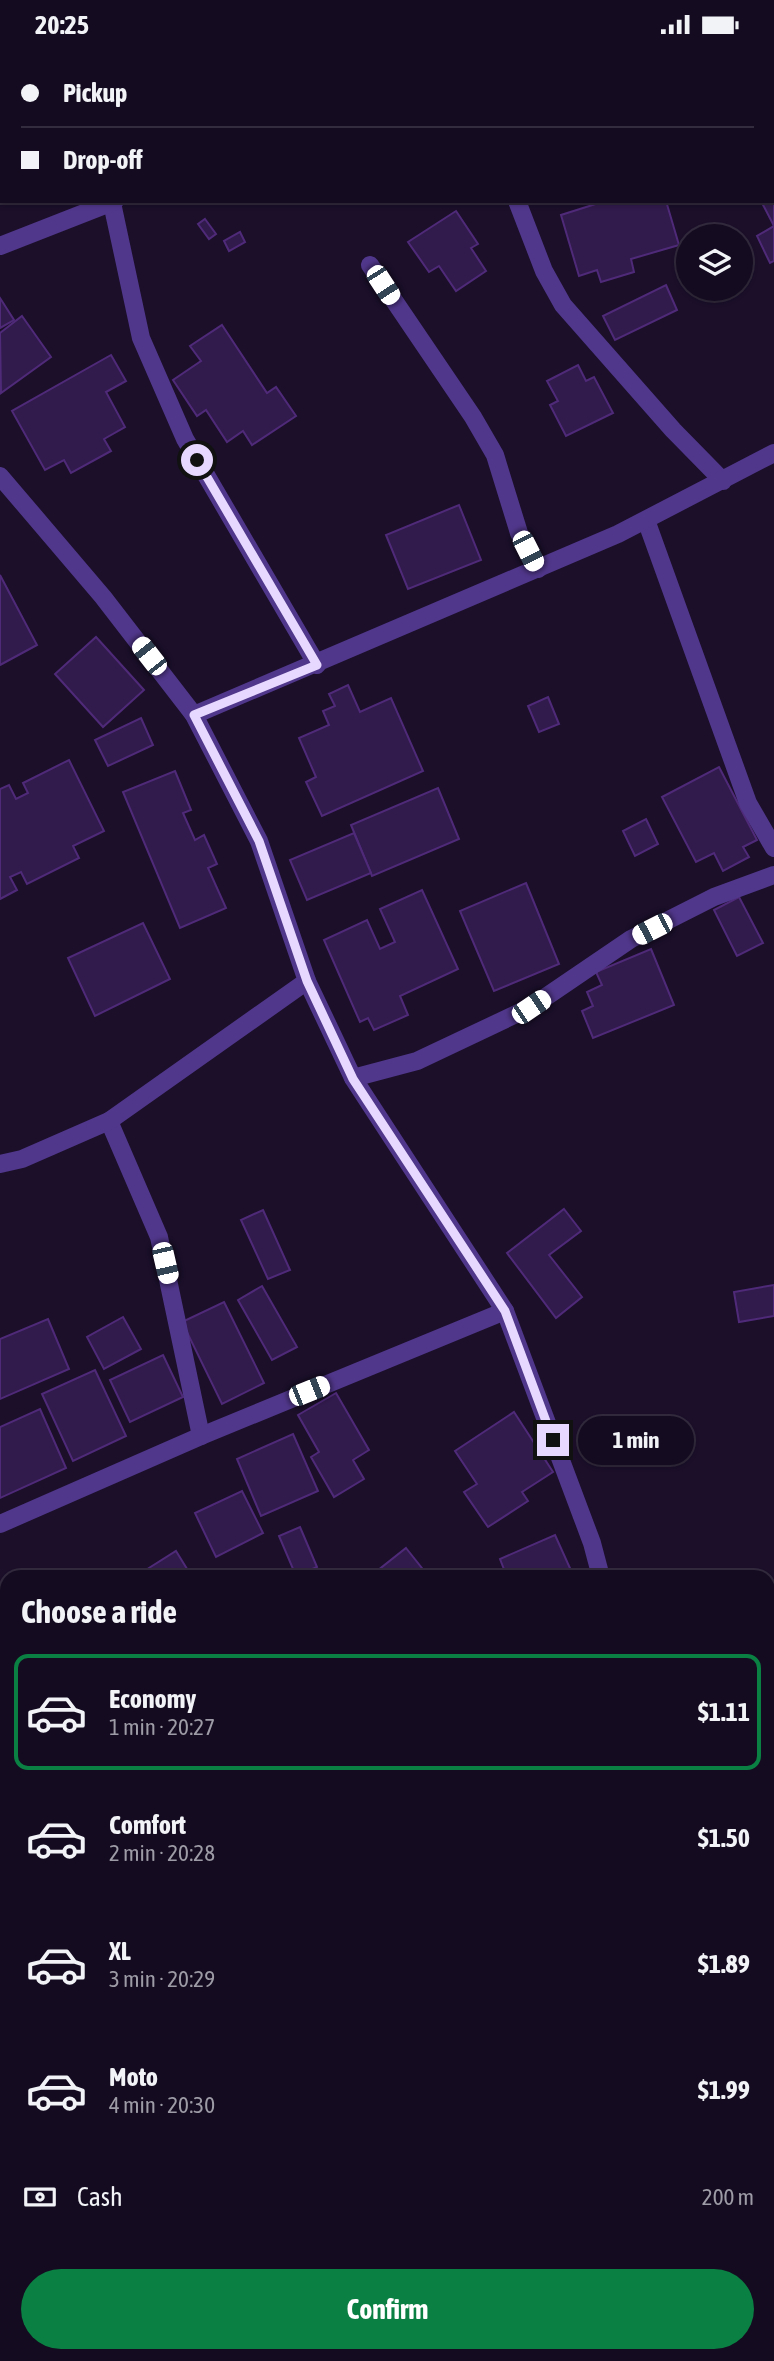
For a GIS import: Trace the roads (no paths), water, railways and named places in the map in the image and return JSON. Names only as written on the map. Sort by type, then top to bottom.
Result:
[{"type":"street","points":[[0,246],[110,203]]},
{"type":"street","points":[[113,203],[141,338],[185,439],[317,665]]},
{"type":"street","points":[[518,203],[544,271],[563,305],[673,431],[723,481]]},
{"type":"street","points":[[370,265],[495,454],[519,533],[538,569]]},
{"type":"street","points":[[194,715],[538,569],[646,520],[774,453]]},
{"type":"street","points":[[0,477],[103,597],[194,715],[259,841],[307,981],[353,1079],[505,1311],[592,1543],[599,1570]]},
{"type":"street","points":[[646,520],[748,803],[774,848]]},
{"type":"street","points":[[353,1079],[417,1061],[531,1007],[631,939],[714,897],[774,875]]},
{"type":"street","points":[[0,1164],[22,1159],[109,1121],[307,981]]},
{"type":"street","points":[[109,1121],[159,1237],[201,1436]]},
{"type":"street","points":[[0,1524],[201,1436],[505,1311]]}]
